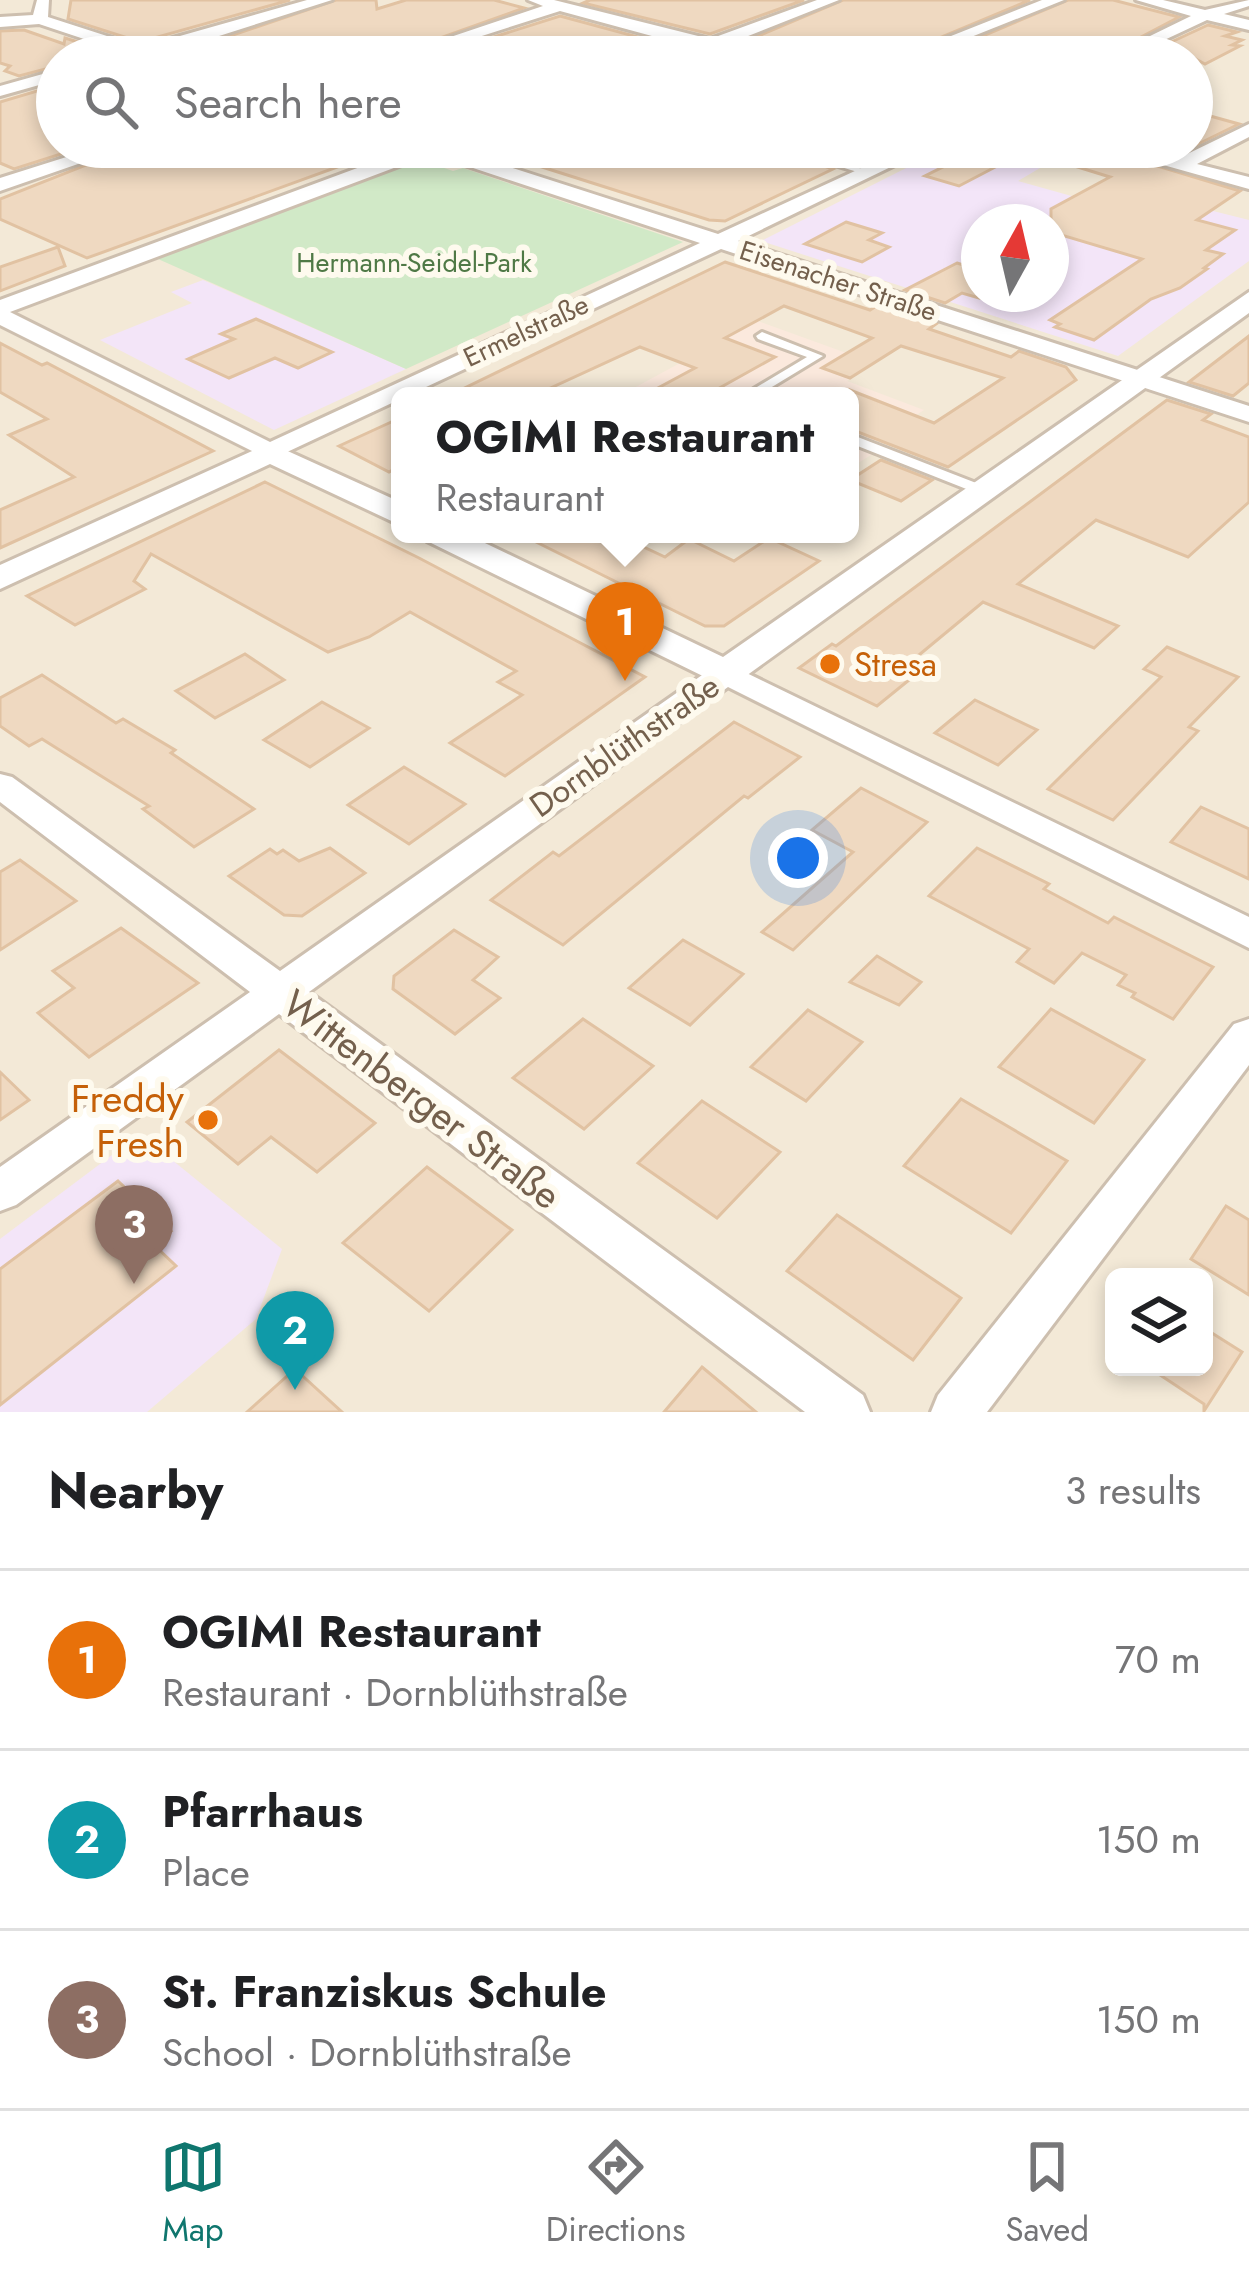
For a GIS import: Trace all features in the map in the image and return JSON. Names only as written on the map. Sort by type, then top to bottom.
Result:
[{"type":"street","points":[[40,19],[43,0]]},
{"type":"street","points":[[204,36],[324,0]]},
{"type":"street","points":[[536,0],[675,36]]},
{"type":"street","points":[[734,36],[831,0]]},
{"type":"street","points":[[961,36],[1056,0]]},
{"type":"street","points":[[1144,0],[1249,26]]},
{"type":"street","points":[[1160,36],[1249,1]]},
{"type":"street","points":[[465,36],[560,6]]},
{"type":"street","points":[[0,22],[40,19],[87,36]]},
{"type":"street","points":[[0,91],[36,81]]},
{"type":"street","points":[[1213,148],[1249,130]]},
{"type":"street","points":[[0,184],[51,168]]},
{"type":"street","points":[[0,312],[375,168]]},
{"type":"street","name":"Eisenacher Straße","points":[[493,168],[1249,414]]},
{"type":"street","name":"Ermelstraße","points":[[408,387],[876,168]]},
{"type":"street","points":[[1192,168],[1249,183]]},
{"type":"street","name":"Dornblüthstraße","points":[[0,1192],[276,990],[1249,300]]},
{"type":"street","points":[[0,312],[391,511]]},
{"type":"street","name":"Ermelstraße","points":[[0,578],[391,395]]},
{"type":"street","points":[[458,543],[1249,934]]},
{"type":"street","name":"Wittenberger Straße","points":[[0,785],[845,1412]]},
{"type":"street","points":[[956,1412],[1249,1035]]},
{"type":"lane","points":[[853,168],[867,172]]},
{"type":"lane","points":[[762,336],[817,356],[764,387]]},
{"type":"lane","points":[[859,442],[984,491]]},
{"type":"shaded area","points":[[0,0],[1249,0],[1249,1412],[0,1412]]},
{"type":"shaded area","points":[[906,168],[1040,168],[1018,181],[1182,227],[1209,210],[1249,220],[1249,261],[1118,356],[981,312],[1069,312],[1069,204],[961,204],[961,305],[761,241]]},
{"type":"shaded area","points":[[203,280],[406,369],[274,430],[100,340],[192,303],[171,292]]},
{"type":"shaded area","points":[[758,321],[874,363],[847,381],[924,410],[867,447],[876,452],[859,462],[859,387],[636,387]]},
{"type":"shaded area","points":[[140,1134],[282,1249],[256,1319],[147,1412],[0,1412],[0,1239]]},
{"type":"green space","name":"Hermann-Seidel-Park","points":[[400,168],[463,168],[683,242],[406,369],[158,259]]},
{"type":"building","points":[[71,0],[290,0],[161,36],[121,36],[68,19]]},
{"type":"building","points":[[336,0],[376,0],[377,9],[406,0],[494,0],[524,8],[446,36],[230,36]]},
{"type":"building","points":[[804,0],[710,34],[583,3]]},
{"type":"building","points":[[843,0],[1030,0],[944,36],[758,36]]},
{"type":"building","points":[[1068,0],[1113,0],[1179,17],[1143,36],[983,36]]},
{"type":"building","points":[[560,16],[634,36],[497,36]]},
{"type":"building","points":[[1208,25],[1237,32],[1225,36],[1242,40],[1232,45],[1240,46],[1213,60],[1213,36],[1184,36]]},
{"type":"building","points":[[24,30],[41,36],[36,36],[36,72],[19,76],[5,71],[10,66],[0,63],[0,31]]},
{"type":"building","points":[[36,91],[36,162],[14,169],[0,163],[0,102]]},
{"type":"building","points":[[1213,117],[1239,124],[1213,137]]},
{"type":"building","points":[[78,168],[334,168],[87,258],[0,219],[0,199]]},
{"type":"building","points":[[545,168],[833,169],[725,221]]},
{"type":"building","points":[[941,168],[993,168],[959,186],[925,176]]},
{"type":"building","points":[[1081,168],[1164,168],[1240,191],[1197,220],[1235,230],[1206,250],[1223,254],[1180,288],[1151,299],[1094,340],[1055,327],[1060,324],[1050,320],[1069,312],[1069,307],[1142,259],[1069,237],[1069,204],[1060,204],[1110,177]]},
{"type":"building","points":[[846,222],[882,233],[869,240],[889,247],[862,262],[805,244]]},
{"type":"building","points":[[58,247],[65,266],[0,291],[0,267]]},
{"type":"building","points":[[725,262],[870,310],[878,305],[936,324],[929,329],[1011,357],[1019,351],[1066,367],[1076,380],[948,467],[859,432],[859,394],[934,423],[1003,378],[901,346],[850,378],[822,368],[872,338],[784,306],[725,338],[775,357],[721,387],[660,387],[695,368],[640,347],[553,387],[467,387]]},
{"type":"building","points":[[961,264],[961,294],[945,303],[905,290]]},
{"type":"building","points":[[256,319],[332,352],[298,368],[275,358],[229,378],[188,359],[234,339],[221,334]]},
{"type":"building","points":[[1249,336],[1249,383],[1233,396],[1189,382]]},
{"type":"building","points":[[0,343],[213,451],[0,548],[0,510],[74,477],[9,435],[47,419],[0,392]]},
{"type":"building","points":[[1167,400],[1211,414],[1203,420],[1249,437],[1249,502],[1188,557],[1096,520],[1018,584],[1118,626],[1094,648],[983,602],[896,674],[909,680],[877,706],[799,668],[832,644],[836,646]]},
{"type":"building","points":[[391,422],[391,471],[389,472],[339,446]]},
{"type":"building","points":[[881,460],[932,480],[901,501],[859,484],[859,474]]},
{"type":"building","points":[[265,482],[645,677],[505,776],[450,743],[522,695],[498,682],[516,671],[410,612],[369,637],[328,652],[151,554],[134,581],[145,589],[75,625],[27,596]]},
{"type":"building","points":[[538,543],[635,543],[665,557],[684,543],[697,543],[734,561],[761,543],[780,543],[819,561],[724,626],[705,626]]},
{"type":"building","points":[[1167,647],[1238,677],[1189,727],[1198,731],[1113,820],[1048,789],[1161,677],[1144,669]]},
{"type":"building","points":[[245,654],[284,680],[215,718],[176,691]]},
{"type":"building","points":[[42,675],[116,723],[123,719],[175,750],[171,753],[254,809],[194,847],[143,809],[149,806],[42,739],[29,746],[0,726],[0,698]]},
{"type":"building","points":[[975,700],[1037,730],[998,765],[935,733]]},
{"type":"building","points":[[322,702],[369,728],[310,767],[264,740]]},
{"type":"building","points":[[734,722],[800,757],[748,798],[744,796],[563,945],[491,900],[553,852],[559,856]]},
{"type":"building","points":[[404,767],[465,804],[409,844],[348,805]]},
{"type":"building","points":[[861,788],[927,822],[793,950],[762,932],[853,852],[812,830]]},
{"type":"building","points":[[1201,807],[1249,829],[1249,879],[1171,842]]},
{"type":"building","points":[[330,848],[365,873],[302,916],[284,915],[229,876],[270,849],[277,854],[283,850],[299,861]]},
{"type":"building","points":[[977,848],[1049,884],[1044,889],[1108,923],[1114,917],[1213,967],[1173,1019],[1118,985],[1126,975],[1082,953],[1054,983],[1017,962],[1029,949],[929,896]]},
{"type":"building","points":[[20,860],[76,901],[0,950],[0,872]]},
{"type":"building","points":[[121,928],[198,983],[89,1057],[38,1013],[74,988],[53,971]]},
{"type":"building","points":[[454,930],[498,957],[473,980],[500,998],[455,1034],[393,989],[394,976]]},
{"type":"building","points":[[683,940],[743,974],[690,1025],[629,988]]},
{"type":"building","points":[[877,956],[921,982],[899,1005],[850,982]]},
{"type":"building","points":[[1051,1009],[1144,1060],[1094,1123],[999,1067]]},
{"type":"building","points":[[808,1010],[862,1042],[806,1101],[751,1067]]},
{"type":"building","points":[[583,1019],[653,1066],[584,1129],[513,1078]]},
{"type":"building","points":[[279,1050],[375,1123],[317,1172],[271,1137],[238,1164],[187,1122]]},
{"type":"building","points":[[0,1072],[29,1100],[0,1120]]},
{"type":"building","points":[[961,1099],[1067,1161],[1011,1233],[904,1166]]},
{"type":"building","points":[[702,1101],[780,1152],[717,1218],[638,1163]]},
{"type":"building","points":[[427,1167],[512,1230],[429,1311],[343,1243]]},
{"type":"building","points":[[118,1181],[171,1231],[153,1244],[176,1266],[0,1405],[0,1269]]},
{"type":"building","points":[[1226,1206],[1249,1220],[1249,1295],[1213,1273],[1213,1268],[1191,1259]]},
{"type":"building","points":[[837,1215],[961,1298],[913,1360],[787,1271]]},
{"type":"building","points":[[1213,1334],[1242,1352],[1204,1411],[1204,1404],[1162,1376],[1213,1376]]},
{"type":"building","points":[[702,1367],[756,1412],[664,1412]]},
{"type":"building","points":[[295,1369],[342,1412],[247,1412]]},
{"type":"place","name":"Stresa","points":[[830,664]]},
{"type":"place","name":"OGIMI Restaurant","points":[[625,681]]},
{"type":"place","name":"Freddy Fresh","points":[[208,1120]]},
{"type":"place","name":"St. Franziskus Schule","points":[[134,1284]]},
{"type":"place","name":"Pfarrhaus","points":[[295,1390]]}]
